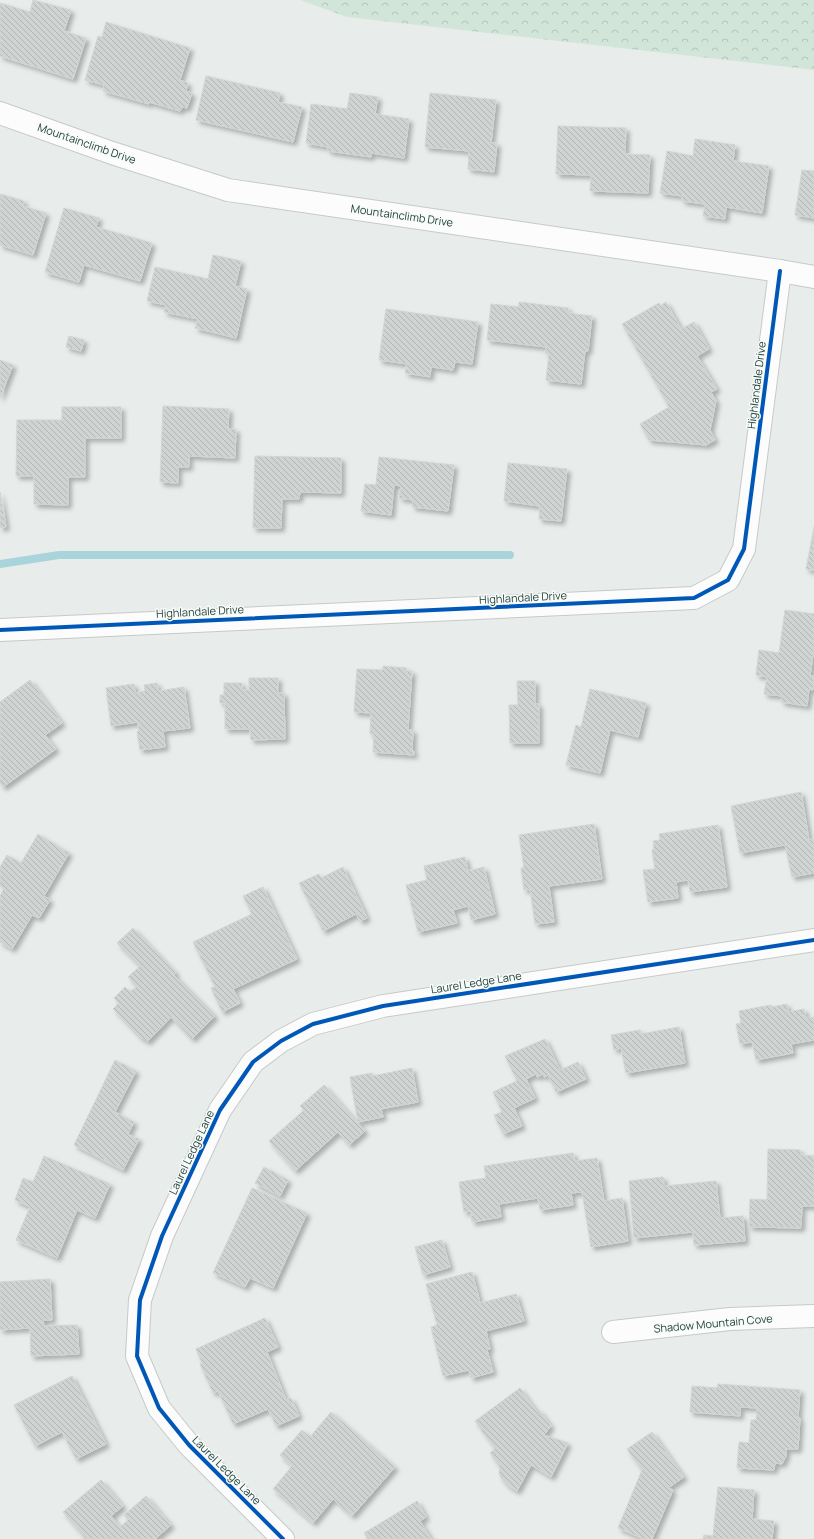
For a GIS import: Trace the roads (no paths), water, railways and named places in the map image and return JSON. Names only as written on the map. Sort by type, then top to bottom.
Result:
[{"type":"street","name":"Mountainclimb Drive","points":[[0,113],[112,153],[228,190],[814,277]]},
{"type":"street","name":"Highlandale Drive","points":[[0,630],[694,598],[728,580],[744,549],[780,271]]},
{"type":"street","name":"Laurel Ledge Lane","points":[[283,1539],[189,1444],[159,1408],[137,1356],[140,1300],[162,1236],[220,1110],[253,1062],[281,1041],[313,1024],[383,1006],[814,940]]},
{"type":"street","name":"Shadow Mountain Cove","points":[[613,1332],[730,1319],[808,1320]]},
{"type":"waterway","points":[[0,564],[59,555],[510,555]]}]
